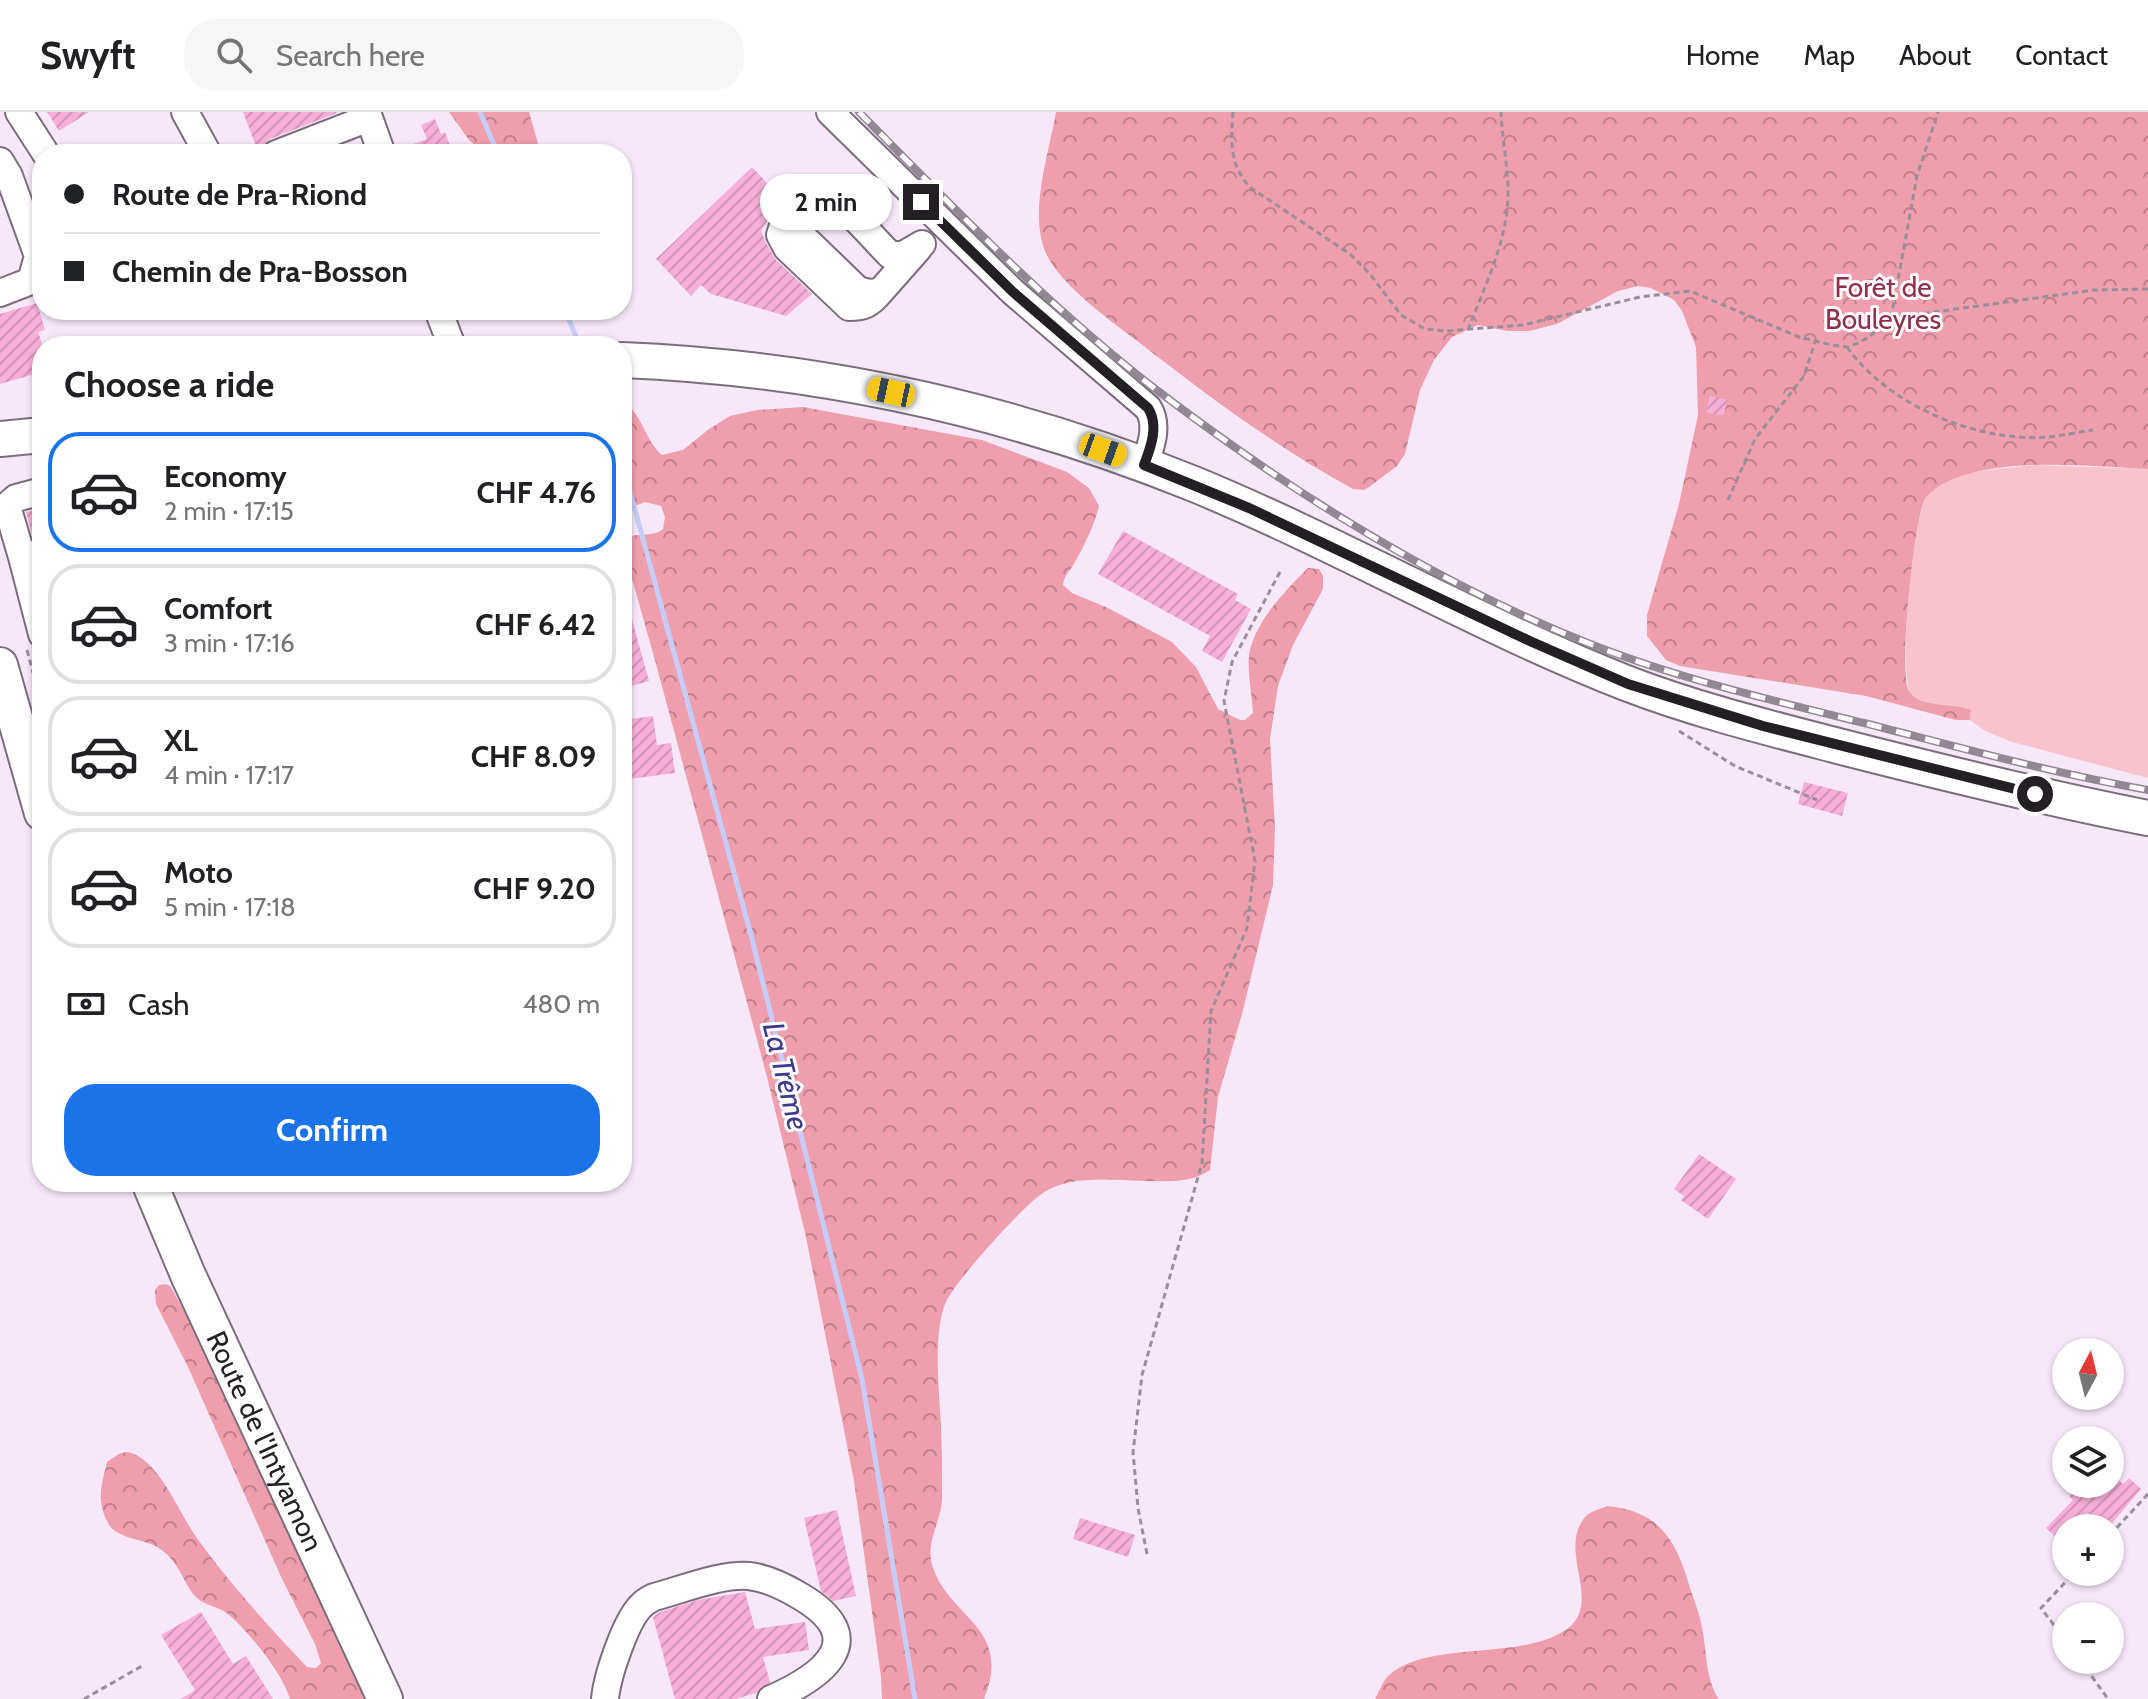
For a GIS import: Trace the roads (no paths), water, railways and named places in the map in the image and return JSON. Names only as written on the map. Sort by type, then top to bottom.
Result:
[{"type":"main road","points":[[632,360],[781,373],[919,397],[1040,429],[1144,465],[1249,508],[1582,665],[1668,697],[1763,726],[1924,768],[2148,818]]},
{"type":"main road","points":[[0,459],[30,437]]},
{"type":"main road","points":[[0,665],[30,739]]},
{"type":"main road","name":"Route de l'Intyamon","points":[[153,1192],[188,1275],[385,1699]]},
{"type":"street","points":[[185,112],[203,144]]},
{"type":"street","points":[[830,112],[1013,292],[1148,408],[1154,421],[1144,465]]},
{"type":"street","points":[[300,144],[368,115],[378,144]]},
{"type":"street","points":[[22,118],[36,144]]},
{"type":"street","points":[[0,161],[9,176],[32,248]]},
{"type":"street","points":[[922,244],[903,255],[890,255],[830,196],[814,194],[799,201],[790,211],[784,219],[780,235],[787,248],[849,307],[862,307],[872,301],[942,223]]},
{"type":"street","points":[[0,198],[24,260],[17,275],[0,283]]},
{"type":"street","points":[[0,293],[32,271]]},
{"type":"street","points":[[32,494],[8,503],[8,509],[32,564]]},
{"type":"street","points":[[605,1699],[607,1683],[628,1627],[643,1603],[654,1597],[747,1575],[784,1587],[808,1601],[826,1616],[837,1637],[837,1647],[831,1661],[822,1670],[798,1687],[771,1699]]},
{"type":"waterway","name":"La Trême","points":[[480,112],[494,144]]},
{"type":"waterway","name":"La Trême","points":[[569,320],[576,336]]},
{"type":"waterway","name":"La Trême","points":[[632,499],[751,935],[862,1379],[915,1699]]},
{"type":"railway","points":[[859,112],[1039,290],[1114,356],[1258,463],[1423,565],[1539,623],[1663,670],[2005,759],[2148,790]]},
{"type":"park label","name":"Forêt de Bouleyres","points":[[1883,303]]}]
